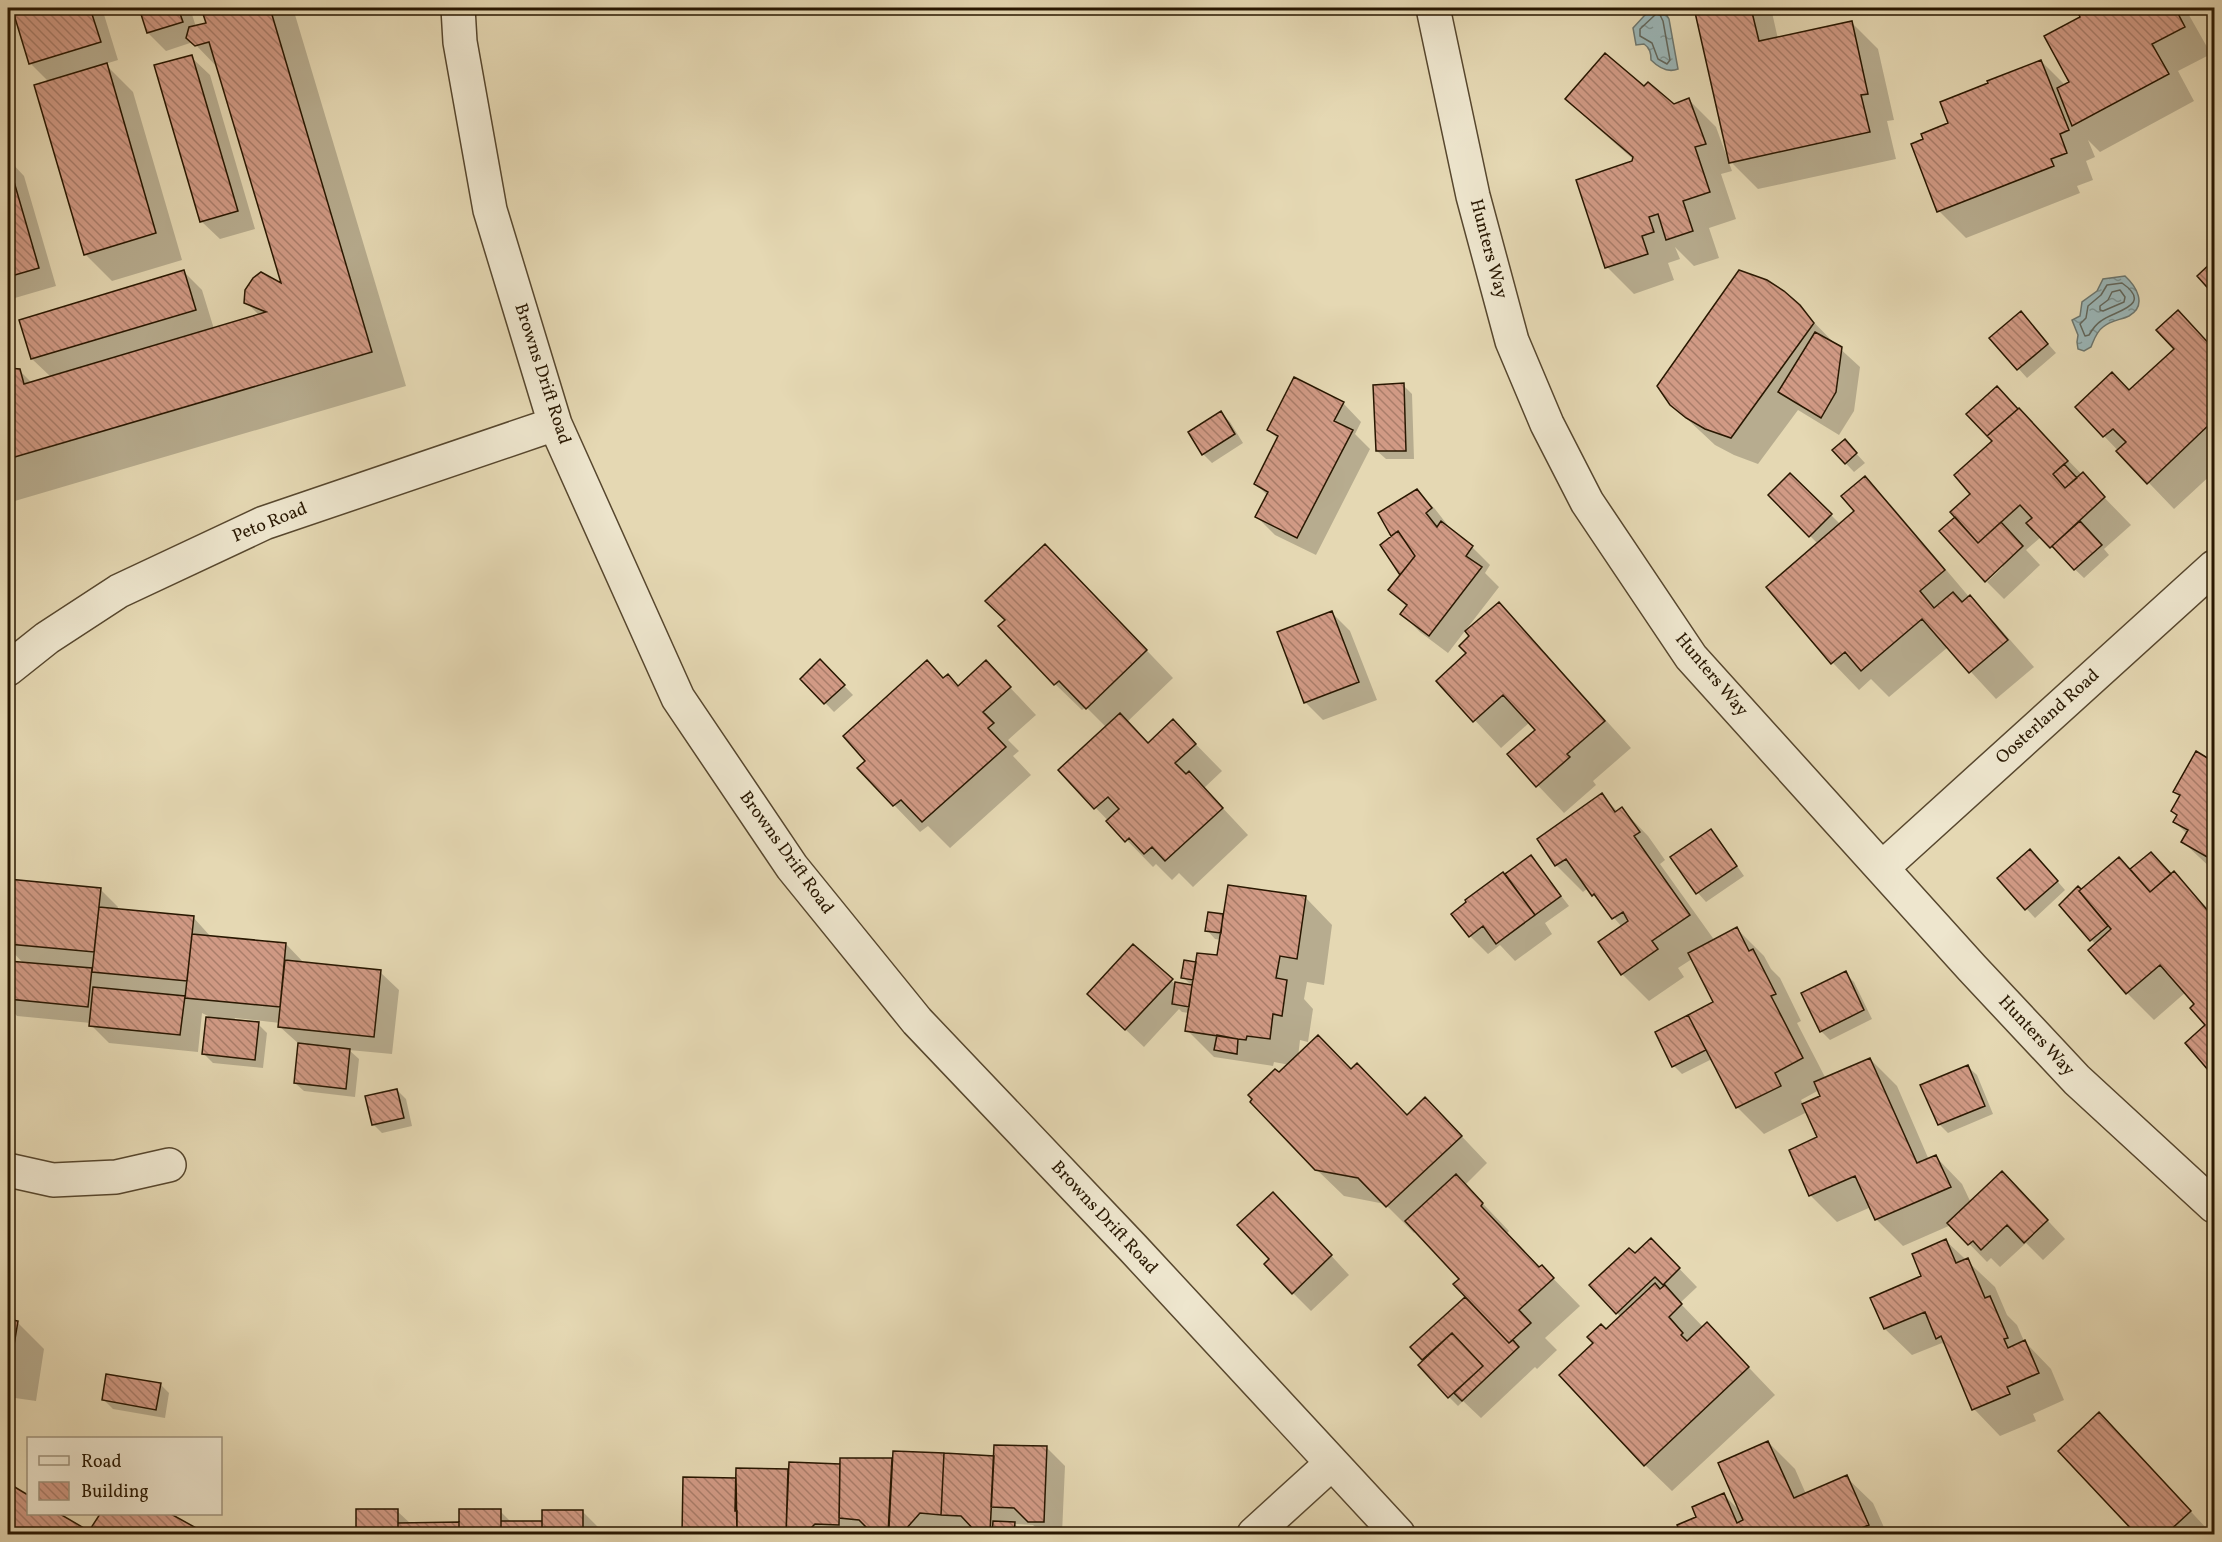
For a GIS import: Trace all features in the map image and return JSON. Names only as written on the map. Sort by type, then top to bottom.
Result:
[{"type":"street","name":"Browns Drift Road","points":[[458,8],[460,42],[490,210],[555,424],[678,698],[792,867],[917,1021],[1133,1248],[1398,1534]]},
{"type":"street","name":"Hunters Way","points":[[1433,8],[1473,196],[1512,341],[1547,423],[1587,502],[1691,657],[1972,968],[2077,1080],[2214,1206]]},
{"type":"street","name":"Peto Road","points":[[8,669],[47,638],[120,591],[264,523],[555,424]]},
{"type":"street","name":"Oosterland Road","points":[[1882,868],[2214,567]]},
{"type":"street","points":[[8,1170],[53,1180],[116,1177],[169,1165]]},
{"type":"street","points":[[1254,1534],[1332,1463]]},
{"type":"water","points":[[1655,8],[1663,9],[1669,19],[1678,69],[1667,70],[1660,67],[1651,60],[1650,51],[1644,44],[1636,45],[1633,28]]},
{"type":"water","points":[[2125,276],[2133,285],[2138,296],[2138,307],[2135,312],[2103,327],[2091,347],[2084,351],[2078,349],[2078,335],[2072,320],[2080,316],[2082,302],[2097,291],[2103,279]]},
{"type":"building","points":[[12,8],[90,8],[101,42],[29,64]]},
{"type":"building","points":[[139,8],[178,8],[183,22],[147,33]]},
{"type":"building","points":[[201,8],[270,8],[372,352],[8,459],[8,368],[20,369],[24,384],[266,312],[244,303],[245,290],[253,278],[261,272],[281,283],[209,42],[195,46],[186,38],[189,27],[206,23]]},
{"type":"building","points":[[1694,8],[1751,8],[1759,41],[1852,21],[1868,94],[1861,95],[1870,132],[1729,163]]},
{"type":"building","points":[[2075,8],[2108,8],[2109,10],[2113,8],[2175,8],[2185,27],[2152,44],[2169,74],[2072,126],[2057,88],[2069,82],[2044,36],[2080,17]]},
{"type":"building","points":[[1605,53],[1644,86],[1648,82],[1674,104],[1689,98],[1706,144],[1695,147],[1710,192],[1683,201],[1693,231],[1666,240],[1658,214],[1649,217],[1654,232],[1642,236],[1648,254],[1605,268],[1576,180],[1632,161],[1633,157],[1565,99]]},
{"type":"building","points":[[192,55],[238,211],[200,222],[154,65]]},
{"type":"building","points":[[2041,60],[2069,130],[2060,134],[2067,153],[2051,159],[2054,166],[1937,212],[1911,144],[1923,139],[1921,134],[1948,123],[1940,102]]},
{"type":"building","points":[[107,63],[156,233],[84,255],[34,85]]},
{"type":"building","points":[[8,161],[39,268],[8,277]]},
{"type":"building","points":[[2214,260],[2214,295],[2197,276]]},
{"type":"building","points":[[184,270],[196,310],[31,359],[19,320]]},
{"type":"building","points":[[1739,270],[1767,280],[1784,291],[1800,305],[1814,323],[1731,438],[1705,429],[1686,418],[1670,405],[1657,386]]},
{"type":"building","points":[[2178,310],[2214,349],[2214,420],[2147,484],[2116,451],[2126,442],[2113,429],[2103,437],[2075,407],[2112,372],[2129,390],[2174,349],[2156,330]]},
{"type":"building","points":[[2021,311],[2048,344],[2017,370],[1989,338]]},
{"type":"building","points":[[1815,332],[1842,347],[1836,392],[1821,418],[1778,392]]},
{"type":"building","points":[[1294,377],[1344,402],[1334,421],[1353,430],[1297,538],[1255,517],[1268,492],[1254,484],[1278,436],[1267,430]]},
{"type":"building","points":[[1404,383],[1406,451],[1376,451],[1373,385]]},
{"type":"building","points":[[1997,386],[2018,409],[1987,436],[1966,414]]},
{"type":"building","points":[[2019,408],[2068,461],[2053,474],[2065,488],[2083,472],[2105,497],[2050,548],[2026,523],[2032,518],[2020,505],[1978,543],[1950,512],[1970,494],[1954,475],[1992,441],[1987,436]]},
{"type":"building","points":[[1221,411],[1235,434],[1202,455],[1188,432]]},
{"type":"building","points":[[1845,439],[1857,453],[1845,464],[1832,450]]},
{"type":"building","points":[[2064,464],[2077,478],[2065,488],[2053,474]]},
{"type":"building","points":[[1790,473],[1832,514],[1809,537],[1768,495]]},
{"type":"building","points":[[1865,476],[1945,570],[1920,591],[1934,608],[1953,592],[1962,602],[1970,595],[2008,640],[1969,673],[1922,619],[1861,671],[1845,652],[1831,664],[1766,587],[1854,511],[1841,496]]},
{"type":"building","points":[[1417,489],[1432,508],[1426,513],[1437,527],[1441,521],[1473,546],[1466,556],[1482,567],[1429,636],[1400,614],[1407,605],[1388,590],[1415,556],[1398,531],[1391,536],[1378,513]]},
{"type":"building","points":[[1955,517],[1978,543],[2001,522],[2023,546],[1985,582],[1939,531]]},
{"type":"building","points":[[2080,521],[2102,545],[2074,570],[2052,546]]},
{"type":"building","points":[[1398,531],[1415,556],[1400,575],[1380,545]]},
{"type":"building","points":[[1045,544],[1147,650],[1086,709],[1059,681],[1054,685],[998,626],[1005,620],[985,601]]},
{"type":"building","points":[[1499,602],[1605,721],[1567,754],[1570,757],[1536,787],[1507,754],[1535,730],[1503,695],[1473,722],[1436,681],[1466,653],[1459,646],[1469,636],[1465,631]]},
{"type":"building","points":[[1332,611],[1359,682],[1304,703],[1277,632]]},
{"type":"building","points":[[820,659],[845,685],[824,704],[800,679]]},
{"type":"building","points":[[927,660],[943,678],[948,674],[958,686],[986,660],[1011,687],[983,712],[994,723],[988,728],[1006,747],[922,822],[901,800],[893,806],[857,768],[865,761],[843,736]]},
{"type":"building","points":[[1120,713],[1148,743],[1173,719],[1196,744],[1175,763],[1186,774],[1189,771],[1223,808],[1165,861],[1152,847],[1144,854],[1129,838],[1125,842],[1106,821],[1119,809],[1108,797],[1094,809],[1058,770]]},
{"type":"building","points":[[2196,751],[2214,762],[2214,861],[2181,842],[2188,830],[2173,822],[2177,815],[2171,811],[2180,795],[2173,792]]},
{"type":"building","points":[[1602,793],[1615,812],[1622,807],[1640,832],[1634,836],[1690,915],[1652,941],[1658,949],[1621,975],[1598,942],[1628,921],[1623,912],[1612,919],[1594,894],[1592,896],[1566,859],[1555,866],[1537,839]]},
{"type":"building","points":[[1711,829],[1737,866],[1696,894],[1670,857]]},
{"type":"building","points":[[2030,849],[2058,881],[2025,910],[1997,878]]},
{"type":"building","points":[[2151,852],[2171,874],[2150,892],[2130,869]]},
{"type":"building","points":[[1531,855],[1561,896],[1535,915],[1505,874]]},
{"type":"building","points":[[2119,857],[2150,892],[2174,871],[2214,918],[2214,1077],[2185,1043],[2205,1025],[2190,1008],[2194,1004],[2160,965],[2126,994],[2088,950],[2111,929],[2079,891]]},
{"type":"building","points":[[1503,872],[1535,915],[1496,944],[1483,926],[1469,937],[1451,914],[1466,902],[1465,900]]},
{"type":"building","points":[[8,879],[101,888],[94,952],[8,944]]},
{"type":"building","points":[[1228,885],[1306,896],[1297,959],[1280,956],[1276,978],[1287,980],[1282,1016],[1273,1014],[1270,1039],[1247,1036],[1246,1040],[1185,1031],[1197,953],[1217,955]]},
{"type":"building","points":[[2078,886],[2081,889],[2079,891],[2108,926],[2090,941],[2059,905]]},
{"type":"building","points":[[99,907],[194,916],[187,981],[92,972]]},
{"type":"building","points":[[1208,912],[1223,914],[1221,933],[1205,931]]},
{"type":"building","points":[[1737,927],[1749,951],[1753,949],[1776,994],[1771,996],[1803,1058],[1775,1073],[1781,1086],[1736,1108],[1688,1015],[1713,1002],[1688,953]]},
{"type":"building","points":[[192,934],[286,943],[280,1007],[185,998]]},
{"type":"building","points":[[1133,944],[1173,979],[1125,1030],[1087,994]]},
{"type":"building","points":[[285,960],[381,970],[374,1037],[278,1027]]},
{"type":"building","points":[[1184,960],[1196,962],[1193,980],[1181,978]]},
{"type":"building","points":[[8,961],[92,968],[88,1007],[8,999]]},
{"type":"building","points":[[1846,971],[1864,1010],[1820,1032],[1801,993]]},
{"type":"building","points":[[1175,982],[1192,985],[1189,1007],[1172,1004]]},
{"type":"building","points":[[93,987],[185,996],[180,1035],[89,1026]]},
{"type":"building","points":[[1688,1015],[1706,1050],[1672,1067],[1655,1032]]},
{"type":"building","points":[[206,1017],[259,1022],[255,1060],[202,1054]]},
{"type":"building","points":[[1217,1035],[1238,1039],[1237,1054],[1214,1050]]},
{"type":"building","points":[[1318,1035],[1351,1069],[1357,1063],[1407,1115],[1425,1097],[1462,1136],[1386,1207],[1358,1178],[1315,1170],[1250,1102],[1252,1099],[1248,1095],[1275,1069],[1279,1072]]},
{"type":"building","points":[[298,1043],[350,1049],[346,1089],[294,1083]]},
{"type":"building","points":[[1870,1058],[1917,1163],[1936,1155],[1951,1187],[1875,1220],[1855,1176],[1809,1196],[1789,1150],[1817,1137],[1802,1104],[1820,1096],[1814,1082]]},
{"type":"building","points":[[1968,1065],[1985,1106],[1938,1125],[1920,1085]]},
{"type":"building","points":[[397,1089],[404,1118],[372,1125],[365,1096]]},
{"type":"building","points":[[2002,1171],[2048,1220],[2024,1243],[2007,1225],[1981,1250],[1973,1241],[1968,1245],[1947,1223]]},
{"type":"building","points":[[1456,1174],[1483,1203],[1481,1206],[1539,1267],[1542,1265],[1554,1278],[1519,1310],[1531,1323],[1509,1343],[1453,1284],[1459,1279],[1405,1221]]},
{"type":"building","points":[[1273,1192],[1332,1255],[1292,1294],[1264,1264],[1269,1259],[1237,1225]]},
{"type":"building","points":[[1651,1238],[1680,1268],[1663,1285],[1655,1277],[1616,1314],[1589,1285],[1629,1248],[1635,1253]]},
{"type":"building","points":[[1946,1239],[1956,1263],[1968,1258],[1985,1298],[1990,1296],[2008,1338],[2004,1339],[2008,1348],[2025,1340],[2039,1373],[2007,1387],[2010,1394],[1972,1410],[1941,1336],[1936,1339],[1925,1312],[1884,1329],[1870,1298],[1921,1276],[1912,1254]]},
{"type":"building","points":[[1655,1283],[1660,1289],[1665,1285],[1682,1304],[1669,1317],[1687,1341],[1707,1322],[1749,1367],[1644,1466],[1559,1375],[1593,1343],[1587,1337],[1601,1324],[1606,1329]]},
{"type":"building","points":[[1465,1297],[1509,1343],[1513,1340],[1519,1347],[1462,1401],[1454,1393],[1483,1366],[1452,1333],[1422,1360],[1410,1347]]},
{"type":"building","points":[[8,1319],[18,1321],[9,1375],[8,1375]]},
{"type":"building","points":[[1452,1333],[1483,1366],[1448,1398],[1418,1365]]},
{"type":"building","points":[[106,1374],[161,1383],[156,1410],[102,1400]]},
{"type":"building","points":[[2099,1412],[2191,1511],[2166,1534],[2136,1534],[2058,1451]]},
{"type":"building","points":[[1768,1441],[1794,1498],[1847,1475],[1869,1525],[1846,1534],[1681,1534],[1677,1525],[1696,1517],[1692,1507],[1724,1493],[1737,1523],[1743,1520],[1718,1463]]},
{"type":"building","points":[[994,1445],[1047,1446],[1044,1522],[1028,1522],[1014,1508],[991,1507]]},
{"type":"building","points":[[893,1451],[944,1453],[941,1515],[920,1513],[905,1530],[889,1528]]},
{"type":"building","points":[[944,1453],[994,1456],[990,1532],[976,1532],[961,1516],[941,1515]]},
{"type":"building","points":[[840,1458],[892,1458],[888,1534],[873,1534],[859,1520],[839,1518]]},
{"type":"building","points":[[789,1462],[840,1464],[839,1525],[815,1524],[805,1534],[786,1534]]},
{"type":"building","points":[[736,1468],[788,1469],[786,1534],[760,1534],[757,1531],[737,1530]]},
{"type":"building","points":[[683,1477],[736,1478],[737,1534],[682,1534]]},
{"type":"building","points":[[8,1483],[27,1494],[27,1515],[62,1515],[89,1531],[87,1534],[8,1534]]},
{"type":"building","points":[[356,1509],[398,1509],[398,1534],[356,1534]]},
{"type":"building","points":[[459,1509],[501,1509],[501,1534],[459,1534]]},
{"type":"building","points":[[542,1510],[583,1510],[583,1534],[542,1534]]},
{"type":"building","points":[[99,1515],[173,1515],[207,1534],[87,1534]]},
{"type":"building","points":[[501,1521],[542,1521],[542,1534],[501,1534]]},
{"type":"building","points":[[993,1521],[1015,1522],[1014,1534],[992,1534]]},
{"type":"building","points":[[459,1522],[459,1534],[398,1534],[398,1523]]},
{"type":"building","points":[[273,1528],[314,1528],[314,1534],[273,1534]]},
{"type":"building","points":[[314,1528],[356,1528],[356,1534],[314,1534]]},
{"type":"building","points":[[916,1529],[940,1530],[940,1534],[916,1534]]},
{"type":"building","points":[[940,1530],[965,1530],[964,1534],[940,1534]]}]
